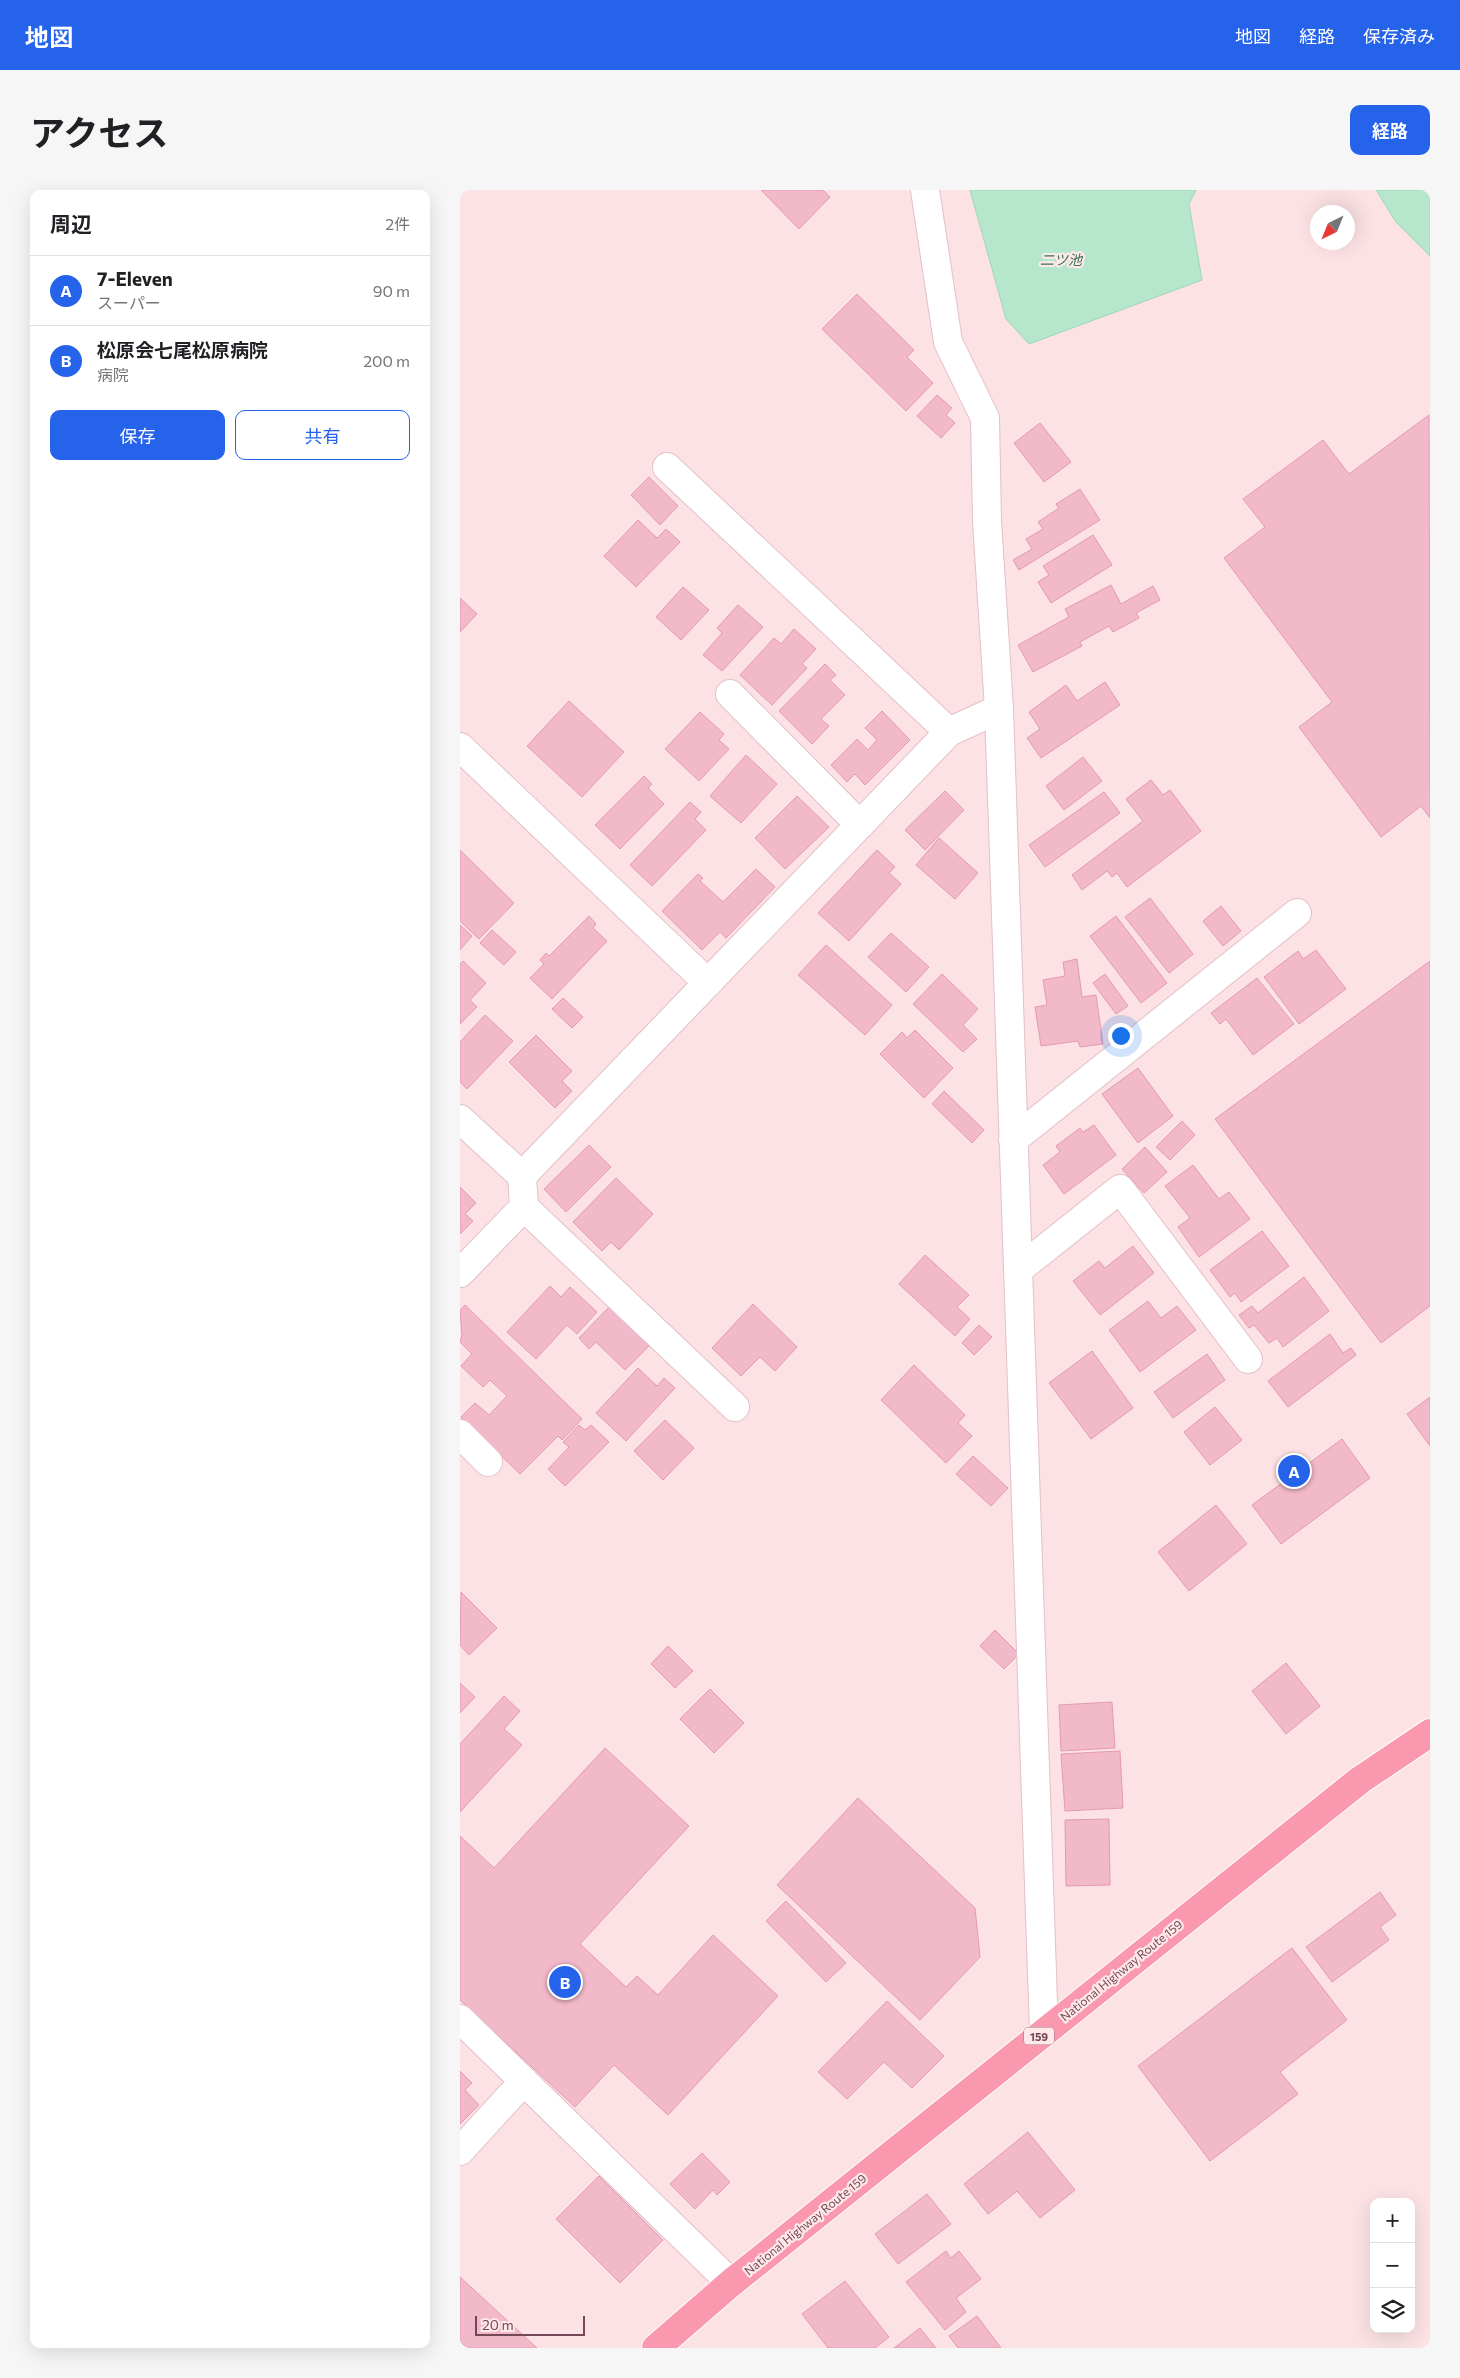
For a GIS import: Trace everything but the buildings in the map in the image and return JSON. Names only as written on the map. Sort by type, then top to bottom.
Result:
[{"type":"highway","name":"National Highway Route 159","points":[[656,2348],[731,2284],[1360,1780],[1430,1733]]},
{"type":"street","points":[[925,190],[948,342],[984,418],[987,520],[999,709],[1044,2032]]},
{"type":"street","points":[[667,467],[949,732]]},
{"type":"street","points":[[730,694],[860,825]]},
{"type":"street","points":[[522,1176],[949,732],[999,709]]},
{"type":"street","points":[[460,747],[708,984]]},
{"type":"street","points":[[1013,1140],[1297,914]]},
{"type":"street","points":[[460,1119],[522,1176],[524,1207],[735,1407]]},
{"type":"street","points":[[1018,1270],[1120,1189],[1248,1359]]},
{"type":"street","points":[[460,1273],[524,1207]]},
{"type":"street","points":[[460,1434],[488,1462]]},
{"type":"street","points":[[460,2019],[731,2284]]},
{"type":"street","points":[[460,2152],[524,2081]]},
{"type":"water","name":"二ツ池","points":[[970,190],[1196,190],[1189,204],[1202,280],[1029,344],[1006,319]]},
{"type":"water","points":[[1376,190],[1430,190],[1430,256],[1396,222]]},
{"type":"place","name":"7-Eleven","points":[[1294,1471]]},
{"type":"place","name":"松原会七尾松原病院","points":[[565,1982]]}]
